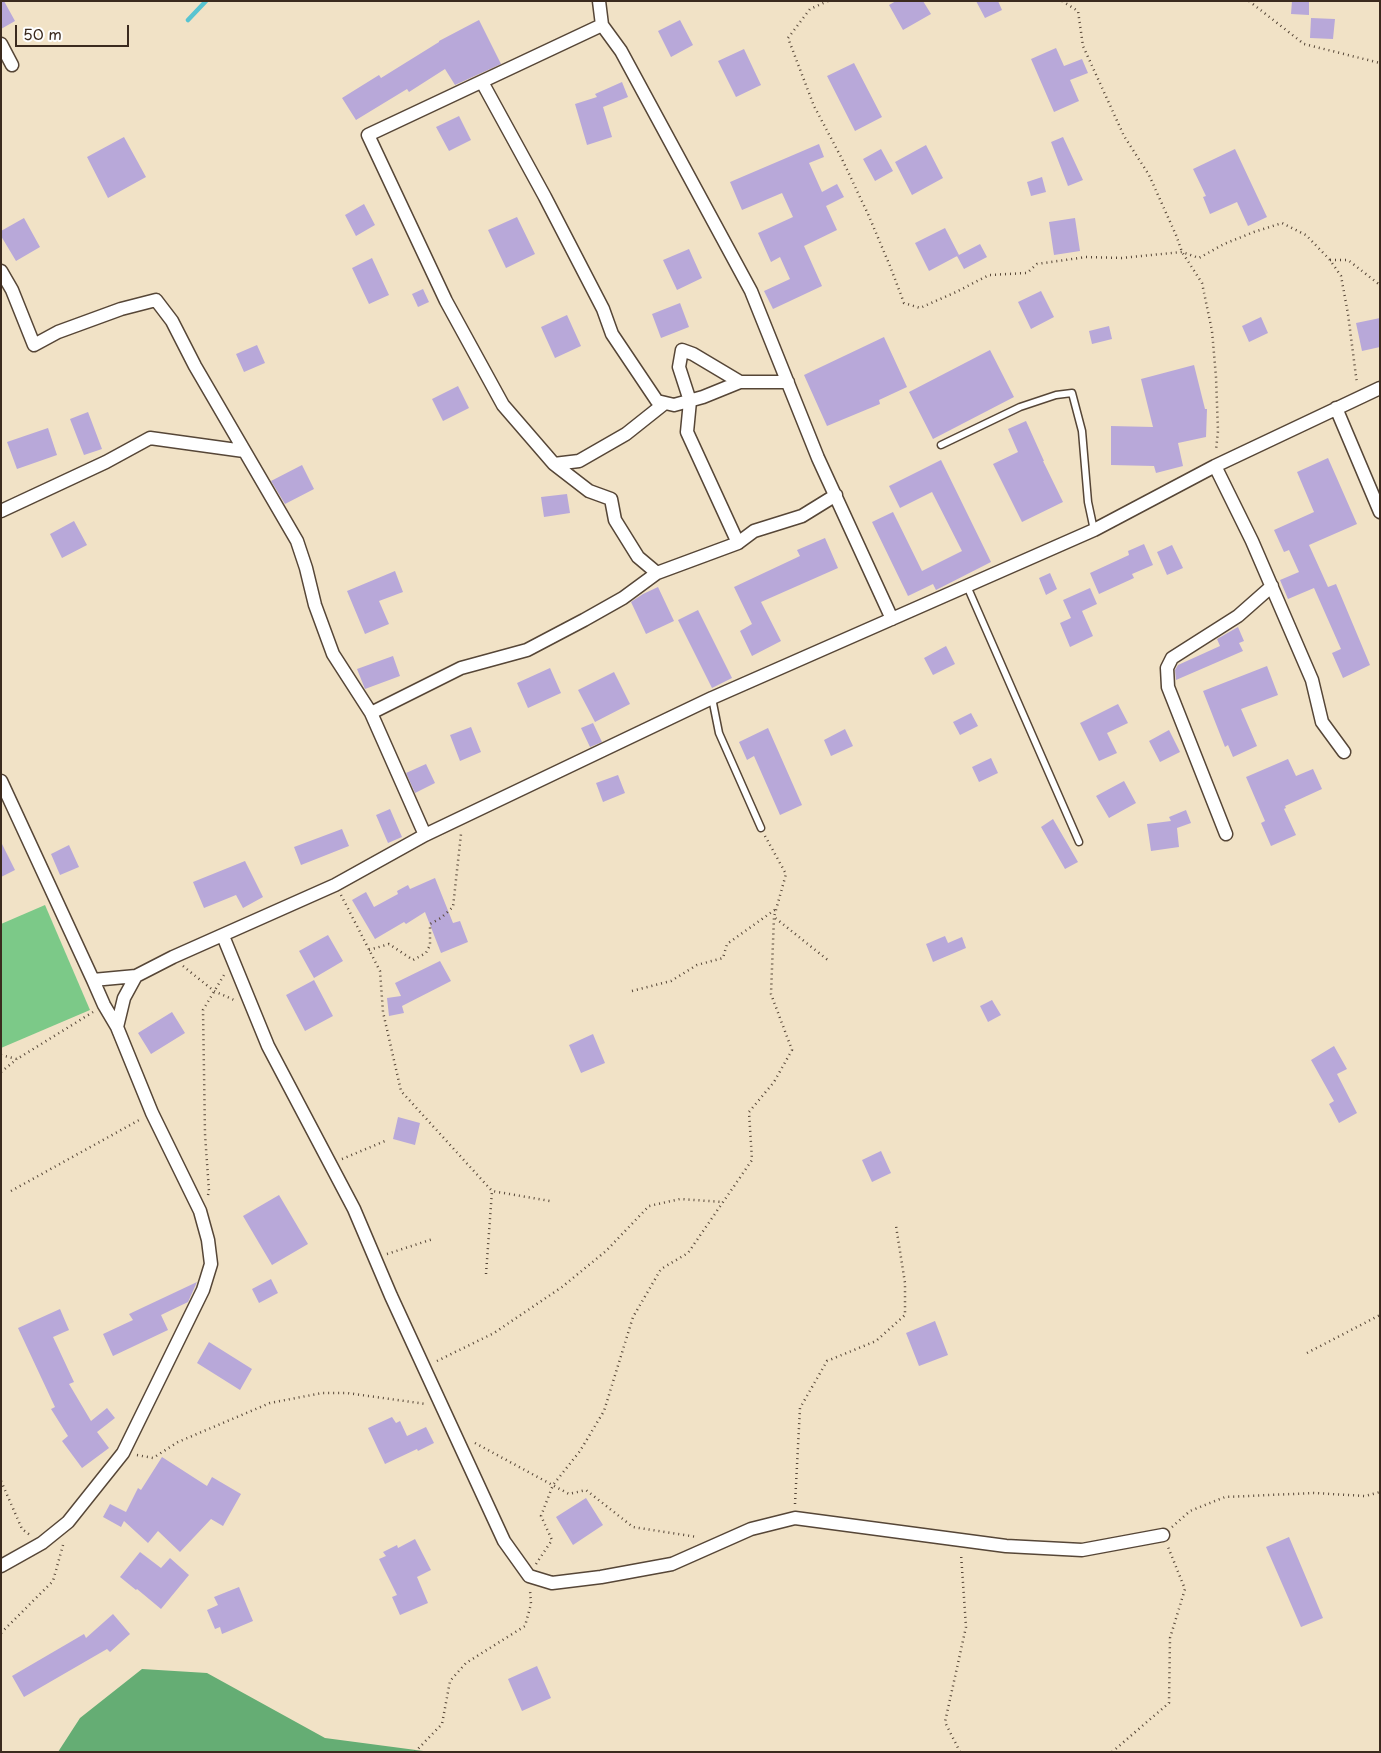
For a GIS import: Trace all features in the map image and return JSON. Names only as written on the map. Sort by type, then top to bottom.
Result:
[{"type":"street","points":[[599,1],[602,25],[621,51],[751,291],[818,458],[892,619]]},
{"type":"street","points":[[602,25],[368,135],[446,301],[503,405],[554,464],[589,491],[611,499],[615,520],[638,557],[657,573]]},
{"type":"street","points":[[1,44],[12,65]]},
{"type":"street","points":[[482,82],[603,309],[612,334],[657,401],[674,405],[740,382],[788,382]]},
{"type":"street","points":[[1,271],[12,290],[34,345],[58,332],[120,309],[156,300],[172,321],[195,366],[296,541],[315,605],[333,654],[371,713],[425,835]]},
{"type":"street","points":[[738,543],[687,432],[690,401],[680,367],[682,350],[693,354],[740,382]]},
{"type":"street","points":[[93,980],[136,976],[173,957],[335,885],[425,835],[712,698],[1094,530],[1215,466],[1380,388]]},
{"type":"street","points":[[554,464],[579,462],[626,434],[665,403]]},
{"type":"street","points":[[1336,408],[1380,512]]},
{"type":"street","points":[[1,511],[106,462],[150,438],[244,451]]},
{"type":"street","points":[[1215,466],[1252,541],[1312,680],[1322,722],[1344,752]]},
{"type":"street","points":[[371,713],[461,668],[527,650],[623,598],[657,573],[738,543],[754,531],[802,516],[836,495]]},
{"type":"street","points":[[1226,834],[1168,687],[1167,668],[1172,658],[1238,616],[1272,586]]},
{"type":"street","points":[[1,781],[104,1005],[117,1027],[152,1112],[200,1210],[208,1240],[211,1264],[203,1290],[123,1453],[68,1522],[42,1543],[1,1566]]},
{"type":"street","points":[[223,936],[268,1046],[354,1209],[504,1541],[529,1576],[552,1583],[601,1577],[672,1564],[751,1528],[795,1518],[1006,1546],[1082,1550],[1163,1535]]},
{"type":"street","points":[[117,1027],[124,998],[136,976]]},
{"type":"lane","points":[[941,445],[1020,407],[1056,395],[1072,393],[1082,431],[1088,502],[1094,530]]},
{"type":"lane","points":[[967,586],[1079,842]]},
{"type":"lane","points":[[712,698],[719,734],[761,828]]},
{"type":"path","points":[[828,1],[810,9],[788,38],[814,106],[868,214],[904,303],[920,308],[989,275],[1027,273],[1037,264],[1086,257],[1122,258],[1182,252],[1199,258],[1224,244],[1282,223],[1306,235],[1330,260],[1341,276],[1359,398]]},
{"type":"path","points":[[1062,1],[1078,11],[1083,46],[1124,136],[1150,175],[1182,252],[1202,283],[1212,331],[1216,378],[1218,431],[1215,466]]},
{"type":"path","points":[[1248,1],[1304,44],[1380,63]]},
{"type":"path","points":[[1330,260],[1348,260],[1380,285]]},
{"type":"path","points":[[369,950],[388,944],[413,960],[426,953],[430,945],[430,924],[453,907],[462,817]]},
{"type":"path","points":[[415,1752],[442,1724],[450,1681],[466,1663],[525,1626],[531,1604],[529,1576],[552,1540],[541,1516],[553,1485],[580,1451],[604,1411],[634,1317],[661,1268],[688,1253],[752,1160],[749,1112],[774,1082],[792,1050],[771,994],[774,917],[786,874],[761,828]]},
{"type":"path","points":[[335,885],[380,971],[383,1012],[401,1091],[492,1191],[550,1201]]},
{"type":"path","points":[[632,990],[671,981],[697,964],[723,958],[727,944],[776,909]]},
{"type":"path","points":[[774,917],[828,960]]},
{"type":"path","points":[[173,957],[214,991],[253,1009]]},
{"type":"path","points":[[200,1210],[209,1191],[205,1134],[203,1010],[232,960]]},
{"type":"path","points":[[1,1072],[17,1059],[104,1005]]},
{"type":"path","points":[[1,1055],[17,1059]]},
{"type":"path","points":[[11,1191],[152,1112]]},
{"type":"path","points":[[330,1164],[385,1141]]},
{"type":"path","points":[[486,1274],[492,1191]]},
{"type":"path","points":[[424,1367],[494,1333],[562,1286],[606,1251],[649,1206],[680,1199],[724,1202]]},
{"type":"path","points":[[795,1518],[800,1408],[827,1361],[876,1342],[905,1315],[905,1283],[896,1226]]},
{"type":"path","points":[[375,1258],[434,1239]]},
{"type":"path","points":[[1307,1353],[1380,1315]]},
{"type":"path","points":[[123,1453],[153,1458],[178,1442],[270,1403],[322,1393],[347,1392],[408,1400],[424,1403],[430,1409]]},
{"type":"path","points":[[454,1432],[569,1494],[586,1490],[633,1526],[723,1541]]},
{"type":"path","points":[[1,1480],[22,1529],[42,1543]]},
{"type":"path","points":[[1112,1752],[1169,1703],[1170,1638],[1185,1589],[1163,1535],[1190,1512],[1225,1497],[1314,1492],[1365,1496],[1380,1492]]},
{"type":"path","points":[[1,1633],[53,1581],[68,1522]]},
{"type":"path","points":[[960,1540],[966,1627],[945,1722],[960,1752]]},
{"type":"green space","points":[[45,905],[90,1010],[1,1048],[1,924]]},
{"type":"green space","points":[[142,1669],[207,1673],[325,1738],[431,1752],[58,1752],[80,1718]]},
{"type":"building","points":[[1,1],[4,1],[15,21],[1,29]]},
{"type":"building","points":[[896,1],[923,1],[931,14],[903,30],[889,5]]},
{"type":"building","points":[[976,1],[998,1],[1002,10],[985,18]]},
{"type":"building","points":[[1292,1],[1309,1],[1309,15],[1291,14]]},
{"type":"building","points":[[1311,18],[1335,19],[1333,39],[1310,38]]},
{"type":"building","points":[[479,20],[501,64],[455,85],[445,69],[409,92],[407,89],[356,120],[342,98],[379,75],[381,78],[439,41]]},
{"type":"building","points":[[680,20],[693,45],[671,57],[658,31]]},
{"type":"building","points":[[1056,48],[1064,66],[1082,59],[1088,73],[1070,80],[1079,101],[1054,112],[1031,59]]},
{"type":"building","points":[[744,49],[761,85],[736,97],[718,61]]},
{"type":"building","points":[[854,63],[882,117],[855,131],[827,76]]},
{"type":"building","points":[[622,82],[628,97],[603,107],[612,137],[587,145],[575,104],[597,97],[595,94]]},
{"type":"building","points":[[459,116],[471,140],[449,151],[436,127]]},
{"type":"building","points":[[124,137],[146,177],[108,198],[87,157]]},
{"type":"building","points":[[1063,137],[1083,180],[1068,186],[1051,142]]},
{"type":"building","points":[[819,144],[824,157],[809,163],[822,192],[837,184],[844,197],[826,206],[837,230],[804,246],[822,286],[773,309],[764,291],[790,279],[780,257],[771,262],[758,233],[793,217],[782,193],[742,210],[730,182]]},
{"type":"building","points":[[926,145],[943,178],[912,195],[895,162]]},
{"type":"building","points":[[881,149],[893,171],[875,181],[863,159]]},
{"type":"building","points":[[1235,149],[1267,217],[1248,226],[1237,202],[1210,214],[1203,197],[1206,196],[1193,169]]},
{"type":"building","points":[[1042,177],[1046,192],[1031,196],[1027,182]]},
{"type":"building","points":[[364,204],[375,225],[356,236],[345,215]]},
{"type":"building","points":[[517,217],[535,254],[506,268],[488,230]]},
{"type":"building","points":[[24,218],[40,247],[16,261],[1,236],[1,231]]},
{"type":"building","points":[[1075,218],[1080,251],[1054,255],[1049,222]]},
{"type":"building","points":[[945,228],[959,255],[929,271],[915,243]]},
{"type":"building","points":[[980,244],[987,257],[964,269],[957,256]]},
{"type":"building","points":[[689,249],[702,278],[677,290],[663,260]]},
{"type":"building","points":[[372,258],[389,295],[369,304],[352,268]]},
{"type":"building","points":[[423,289],[429,302],[418,307],[412,294]]},
{"type":"building","points":[[1041,291],[1054,317],[1031,329],[1018,302]]},
{"type":"building","points":[[680,303],[689,327],[661,338],[652,314]]},
{"type":"building","points":[[567,315],[581,346],[555,358],[541,327]]},
{"type":"building","points":[[1261,317],[1268,333],[1249,342],[1242,326]]},
{"type":"building","points":[[1380,318],[1380,347],[1362,351],[1356,323]]},
{"type":"building","points":[[1109,326],[1112,339],[1092,344],[1089,331]]},
{"type":"building","points":[[884,337],[907,387],[879,400],[880,404],[827,426],[804,375]]},
{"type":"building","points":[[257,345],[265,363],[244,372],[236,354]]},
{"type":"building","points":[[990,350],[1014,397],[933,439],[909,392]]},
{"type":"building","points":[[1194,365],[1205,409],[1207,409],[1206,437],[1178,443],[1183,466],[1156,473],[1154,466],[1111,465],[1111,426],[1153,427],[1141,379]]},
{"type":"building","points":[[458,386],[469,408],[443,421],[432,399]]},
{"type":"building","points":[[88,412],[102,449],[84,455],[70,419]]},
{"type":"building","points":[[1026,421],[1063,502],[1022,522],[993,464],[1018,452],[1008,429]]},
{"type":"building","points":[[48,428],[57,455],[17,469],[7,442]]},
{"type":"building","points":[[1328,458],[1357,524],[1309,545],[1328,587],[1336,584],[1370,665],[1343,678],[1332,653],[1341,649],[1314,588],[1288,599],[1280,580],[1299,572],[1289,550],[1284,552],[1274,530],[1314,512],[1297,472]]},
{"type":"building","points":[[941,460],[991,562],[936,590],[933,584],[908,596],[872,522],[893,512],[922,571],[962,551],[932,492],[900,508],[889,486]]},
{"type":"building","points":[[302,465],[314,489],[285,504],[271,481]]},
{"type":"building","points":[[567,494],[570,513],[544,517],[541,497]]},
{"type":"building","points":[[74,521],[87,545],[62,558],[50,534]]},
{"type":"building","points":[[825,538],[838,568],[761,602],[781,641],[752,656],[740,631],[752,624],[734,587],[800,556],[797,550]]},
{"type":"building","points":[[1144,544],[1153,565],[1132,574],[1134,578],[1099,594],[1090,573],[1129,555],[1128,551]]},
{"type":"building","points":[[1172,545],[1183,568],[1167,575],[1157,552]]},
{"type":"building","points":[[395,571],[403,592],[379,601],[389,624],[365,634],[347,591]]},
{"type":"building","points":[[1050,573],[1057,589],[1046,595],[1039,578]]},
{"type":"building","points":[[658,587],[674,621],[646,634],[631,602]]},
{"type":"building","points":[[1090,588],[1097,604],[1082,611],[1093,636],[1070,647],[1060,623],[1071,618],[1063,600]]},
{"type":"building","points":[[698,610],[732,678],[712,688],[678,620]]},
{"type":"building","points":[[1238,627],[1244,641],[1239,643],[1243,651],[1176,680],[1175,670],[1178,665],[1220,646],[1217,639]]},
{"type":"building","points":[[946,646],[955,664],[933,675],[924,658]]},
{"type":"building","points":[[393,656],[400,676],[365,689],[357,669]]},
{"type":"building","points":[[1267,666],[1278,695],[1241,709],[1257,746],[1233,757],[1228,745],[1225,747],[1203,691]]},
{"type":"building","points":[[550,668],[561,693],[528,708],[517,683]]},
{"type":"building","points":[[614,672],[630,704],[595,722],[578,690]]},
{"type":"building","points":[[1118,704],[1128,723],[1107,733],[1117,753],[1099,761],[1080,723]]},
{"type":"building","points":[[971,713],[978,726],[960,735],[953,722]]},
{"type":"building","points":[[593,723],[602,742],[590,747],[581,728]]},
{"type":"building","points":[[471,727],[481,752],[460,761],[450,735]]},
{"type":"building","points":[[768,728],[802,805],[780,815],[754,756],[747,760],[739,742]]},
{"type":"building","points":[[845,729],[853,746],[831,756],[824,740]]},
{"type":"building","points":[[1169,730],[1180,752],[1160,762],[1149,741]]},
{"type":"building","points":[[991,758],[998,773],[979,782],[972,767]]},
{"type":"building","points":[[1288,759],[1296,776],[1313,769],[1322,789],[1285,806],[1286,808],[1284,809],[1296,835],[1271,846],[1261,823],[1265,821],[1246,777]]},
{"type":"building","points":[[426,764],[435,783],[415,793],[406,773]]},
{"type":"building","points":[[618,775],[625,793],[603,802],[596,783]]},
{"type":"building","points":[[1124,781],[1136,803],[1109,818],[1096,796]]},
{"type":"building","points":[[390,809],[402,837],[388,843],[376,815]]},
{"type":"building","points":[[1186,810],[1191,823],[1177,828],[1179,847],[1151,851],[1147,824],[1171,821],[1169,817]]},
{"type":"building","points":[[1053,819],[1078,862],[1065,869],[1041,827]]},
{"type":"building","points":[[342,829],[349,846],[301,865],[294,847]]},
{"type":"building","points":[[1,842],[15,870],[1,877]]},
{"type":"building","points":[[69,845],[79,867],[60,875],[51,854]]},
{"type":"building","points":[[245,861],[263,897],[243,908],[236,895],[204,908],[193,882]]},
{"type":"building","points":[[435,878],[453,923],[460,921],[468,942],[441,953],[425,912],[406,924],[404,922],[375,939],[352,900],[366,892],[374,907],[398,894],[397,891],[408,885],[410,889]]},
{"type":"building","points":[[328,935],[343,961],[314,978],[299,951]]},
{"type":"building","points":[[945,936],[948,943],[962,937],[966,948],[933,962],[926,944]]},
{"type":"building","points":[[440,961],[451,981],[402,1006],[404,1013],[389,1016],[387,998],[401,996],[395,983]]},
{"type":"building","points":[[314,980],[333,1016],[305,1031],[286,995]]},
{"type":"building","points":[[992,1000],[1001,1015],[988,1022],[980,1006]]},
{"type":"building","points":[[172,1012],[185,1033],[151,1054],[138,1033]]},
{"type":"building","points":[[593,1034],[605,1063],[581,1073],[569,1045]]},
{"type":"building","points":[[1334,1046],[1347,1069],[1337,1074],[1357,1113],[1339,1123],[1329,1104],[1334,1101],[1311,1060]]},
{"type":"building","points":[[398,1117],[420,1123],[415,1145],[393,1139]]},
{"type":"building","points":[[881,1151],[891,1173],[872,1182],[862,1160]]},
{"type":"building","points":[[279,1195],[308,1244],[272,1265],[243,1216]]},
{"type":"building","points":[[271,1279],[278,1293],[259,1303],[252,1289]]},
{"type":"building","points":[[197,1282],[188,1302],[161,1315],[168,1330],[113,1356],[103,1334],[133,1320],[129,1314]]},
{"type":"building","points":[[60,1309],[69,1330],[53,1337],[74,1382],[69,1384],[91,1421],[107,1408],[115,1418],[97,1432],[109,1448],[82,1468],[62,1441],[68,1436],[51,1409],[55,1407],[18,1328]]},
{"type":"building","points":[[935,1321],[948,1355],[919,1366],[906,1333]]},
{"type":"building","points":[[209,1342],[252,1369],[240,1390],[197,1363]]},
{"type":"building","points":[[392,1417],[396,1423],[400,1421],[407,1436],[426,1427],[434,1443],[385,1464],[368,1428]]},
{"type":"building","points":[[162,1457],[207,1486],[212,1477],[241,1494],[223,1526],[211,1519],[180,1552],[158,1531],[148,1543],[124,1521],[121,1527],[103,1517],[110,1504],[126,1512],[138,1488],[141,1490]]},
{"type":"building","points":[[586,1498],[603,1525],[573,1545],[556,1517]]},
{"type":"building","points":[[1289,1537],[1323,1618],[1301,1627],[1266,1547]]},
{"type":"building","points":[[415,1539],[431,1570],[417,1577],[428,1603],[400,1615],[392,1597],[397,1595],[379,1559],[386,1556],[383,1552],[397,1545],[398,1548]]},
{"type":"building","points":[[140,1552],[161,1568],[170,1558],[189,1575],[161,1609],[120,1577]]},
{"type":"building","points":[[239,1587],[253,1621],[222,1634],[220,1627],[215,1629],[207,1610],[218,1605],[214,1597]]},
{"type":"building","points":[[113,1614],[130,1634],[110,1652],[107,1649],[24,1697],[12,1676],[84,1634],[86,1638]]},
{"type":"building","points":[[537,1666],[551,1698],[522,1711],[508,1679]]},
{"type":"waterway","points":[[188,20],[206,1]]}]
